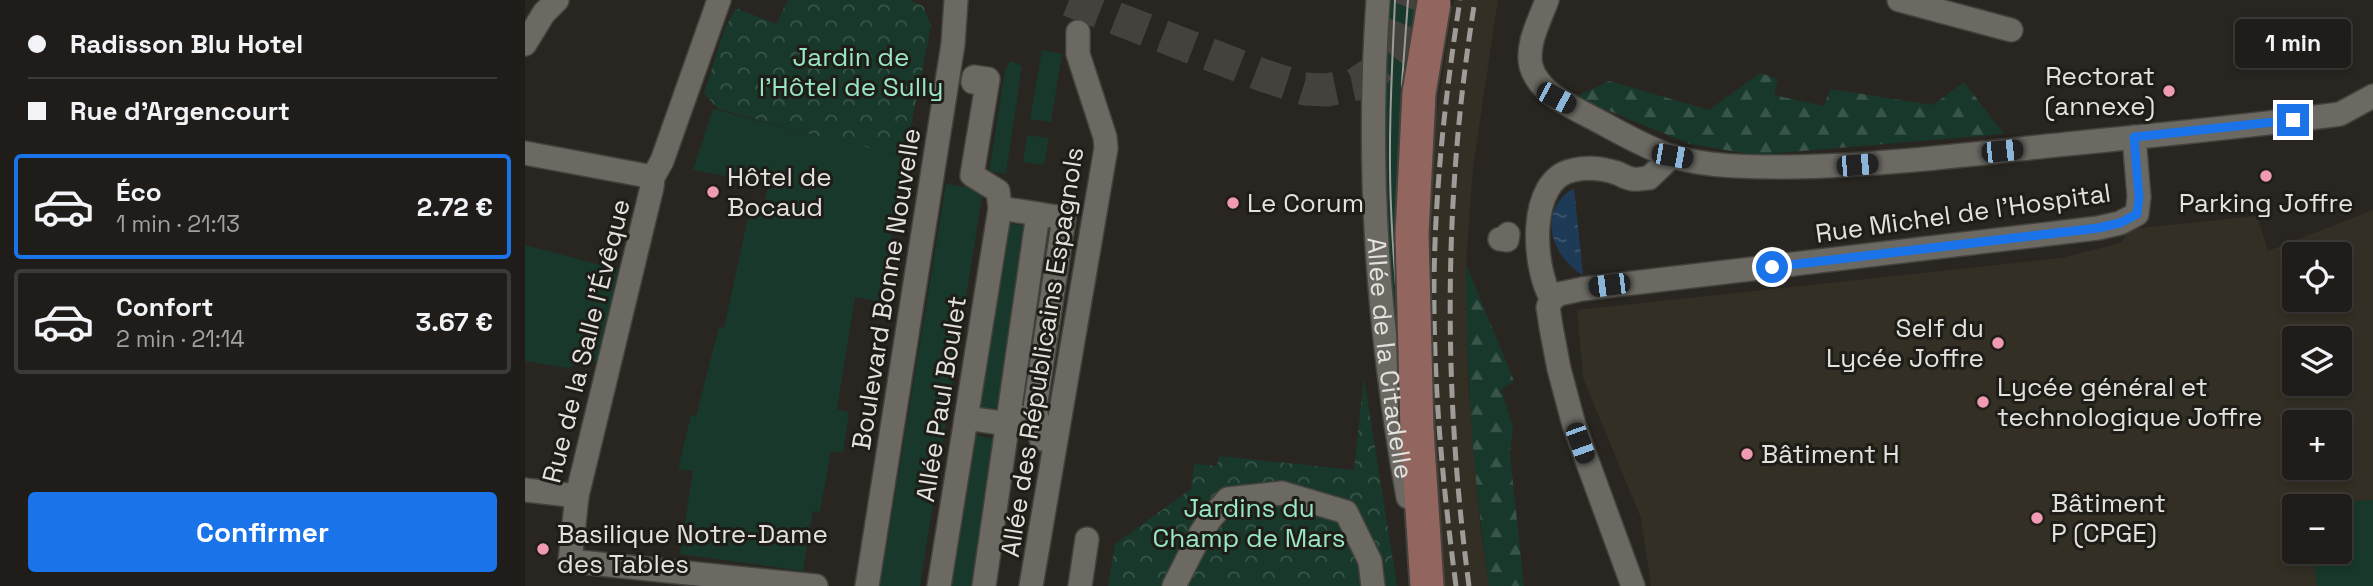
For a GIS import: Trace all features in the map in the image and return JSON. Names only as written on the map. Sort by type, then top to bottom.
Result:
[{"type":"street","name":"Rue de la Salle l'Évêque","points":[[719,0],[662,161],[653,177],[577,496],[570,561],[816,586]]},
{"type":"street","name":"Boulevard Bonne Nouvelle","points":[[867,586],[953,44],[956,0]]},
{"type":"street","name":"Allée de la Citadelle","points":[[1378,0],[1373,118],[1373,206],[1379,294],[1393,414],[1409,502],[1426,572]]},
{"type":"street","points":[[1426,572],[1417,430],[1412,234],[1419,93],[1435,0]]},
{"type":"street","points":[[1547,0],[1531,46],[1530,57],[1532,68],[1556,98],[1672,156],[1751,167],[1833,167],[1950,157],[2340,114],[2373,96]]},
{"type":"street","points":[[1899,0],[2011,30]]},
{"type":"street","points":[[525,44],[542,6]]},
{"type":"street","name":"Allée des Républicains Espagnols","points":[[1031,586],[1106,148],[1079,37]]},
{"type":"street","points":[[973,82],[974,77],[988,79],[972,175],[998,191],[999,215]]},
{"type":"street","name":"Rue Michel de l'Hospital","points":[[1552,299],[1559,294],[1582,289],[2098,228],[2120,223],[2137,214],[2139,197],[2134,137]]},
{"type":"street","points":[[525,153],[653,177]]},
{"type":"street","points":[[1633,586],[1574,425],[1559,369],[1548,307],[1552,299],[1546,289],[1537,238],[1538,220],[1544,195],[1571,170],[1591,169],[1613,172],[1632,179],[1649,178],[1672,156]]},
{"type":"street","points":[[984,586],[1038,214]]},
{"type":"street","name":"Allée des Républicains Espagnols","points":[[966,418],[1009,424],[1035,408],[1064,218],[1038,214],[999,215]]},
{"type":"street","name":"Allée Paul Boulet","points":[[939,586],[999,215]]},
{"type":"street","points":[[1035,408],[1041,439]]},
{"type":"street","points":[[525,490],[577,496]]},
{"type":"street","points":[[1174,586],[1189,552],[1206,525],[1229,499],[1282,493],[1346,512],[1370,561],[1373,586]]},
{"type":"street","points":[[1080,586],[1087,539]]},
{"type":"shaded area","points":[[1454,0],[1498,0],[1473,167],[1466,264],[1468,381],[1480,526],[1489,586],[1445,586],[1437,532],[1425,383],[1429,163]]},
{"type":"shaded area","name":"Lycée général et technologique Joffre","points":[[2373,210],[2373,586],[1651,586],[1641,518],[1583,378],[1577,310],[2061,258],[2121,243],[2130,229],[2257,216],[2268,251],[2282,246],[2282,312],[2352,312],[2352,242],[2291,242]]},
{"type":"green space","name":"Jardin de l'Hôtel de Sully","points":[[788,0],[909,0],[923,6],[931,26],[905,156],[718,109],[704,93],[725,28],[736,8],[776,24]]},
{"type":"green space","points":[[1387,0],[1412,0],[1412,4],[1428,7],[1410,314],[1394,316],[1384,152]]},
{"type":"green space","points":[[1042,50],[1062,54],[1051,122],[1030,119]]},
{"type":"green space","points":[[1010,61],[1022,66],[1006,174],[989,171],[1005,71]]},
{"type":"green space","points":[[1760,73],[1778,79],[1774,95],[1824,106],[1830,89],[1933,105],[1964,82],[2004,134],[1755,155],[1690,144],[1575,97],[1609,81],[1709,110]]},
{"type":"green space","points":[[713,109],[905,156],[881,302],[855,297],[837,409],[849,412],[843,453],[831,451],[820,512],[813,511],[803,571],[680,554],[693,471],[678,469],[691,415],[696,416],[719,327],[724,328],[750,208],[762,210],[769,184],[693,170]]},
{"type":"green space","points":[[1027,135],[1049,138],[1044,165],[1023,162]]},
{"type":"green space","points":[[946,184],[974,188],[982,197],[920,586],[880,586]]},
{"type":"green space","points":[[1005,223],[1029,226],[1001,413],[976,410]]},
{"type":"green space","points":[[525,245],[623,271],[602,361],[568,368],[525,361]]},
{"type":"green space","points":[[1466,264],[1514,381],[1501,390],[1513,427],[1510,455],[1524,586],[1489,586],[1471,425]]},
{"type":"green space","name":"Jardins du Champ de Mars","points":[[1364,377],[1397,586],[1108,586],[1115,544],[1191,489],[1194,464],[1217,466],[1219,456],[1354,470]]},
{"type":"green space","points":[[972,434],[997,440],[974,586],[947,586]]},
{"type":"green space","points":[[2373,500],[2373,586],[2317,586],[2314,564],[2352,564],[2352,501]]},
{"type":"water","points":[[1574,188],[1583,275],[1563,257],[1552,233],[1555,208],[1562,197]]},
{"type":"tunnel","points":[[1069,0],[1265,76],[1305,89],[1327,90],[1356,84],[1377,70],[1395,48],[1414,0]]},
{"type":"tram line","points":[[1395,0],[1390,181],[1394,263],[1411,430]]},
{"type":"tram line","points":[[1403,245],[1402,83],[1408,0]]},
{"type":"railway","points":[[1456,586],[1438,414],[1434,272],[1441,155],[1460,0]]},
{"type":"railway","points":[[1469,586],[1454,439],[1450,293],[1457,146],[1475,0]]},
{"type":"place","name":"Rectorat (annexe)","points":[[2169,91]]},
{"type":"place","name":"Parking Joffre","points":[[2266,176]]},
{"type":"place","name":"Hôtel de Bocaud","points":[[713,192]]},
{"type":"place","name":"Le Corum","points":[[1233,203]]},
{"type":"place","name":"Self du Lycée Joffre","points":[[1998,343]]},
{"type":"place","name":"Lycée général et technologique Joffre","points":[[1983,402]]},
{"type":"place","name":"Bâtiment H","points":[[1747,454]]},
{"type":"place","name":"Bâtiment P (CPGE)","points":[[2037,518]]},
{"type":"place","name":"Basilique Notre-Dame des Tables","points":[[543,549]]},
{"type":"route","points":[[1772,267],[2098,228],[2120,223],[2137,214],[2139,197],[2134,137],[2293,120]]}]
